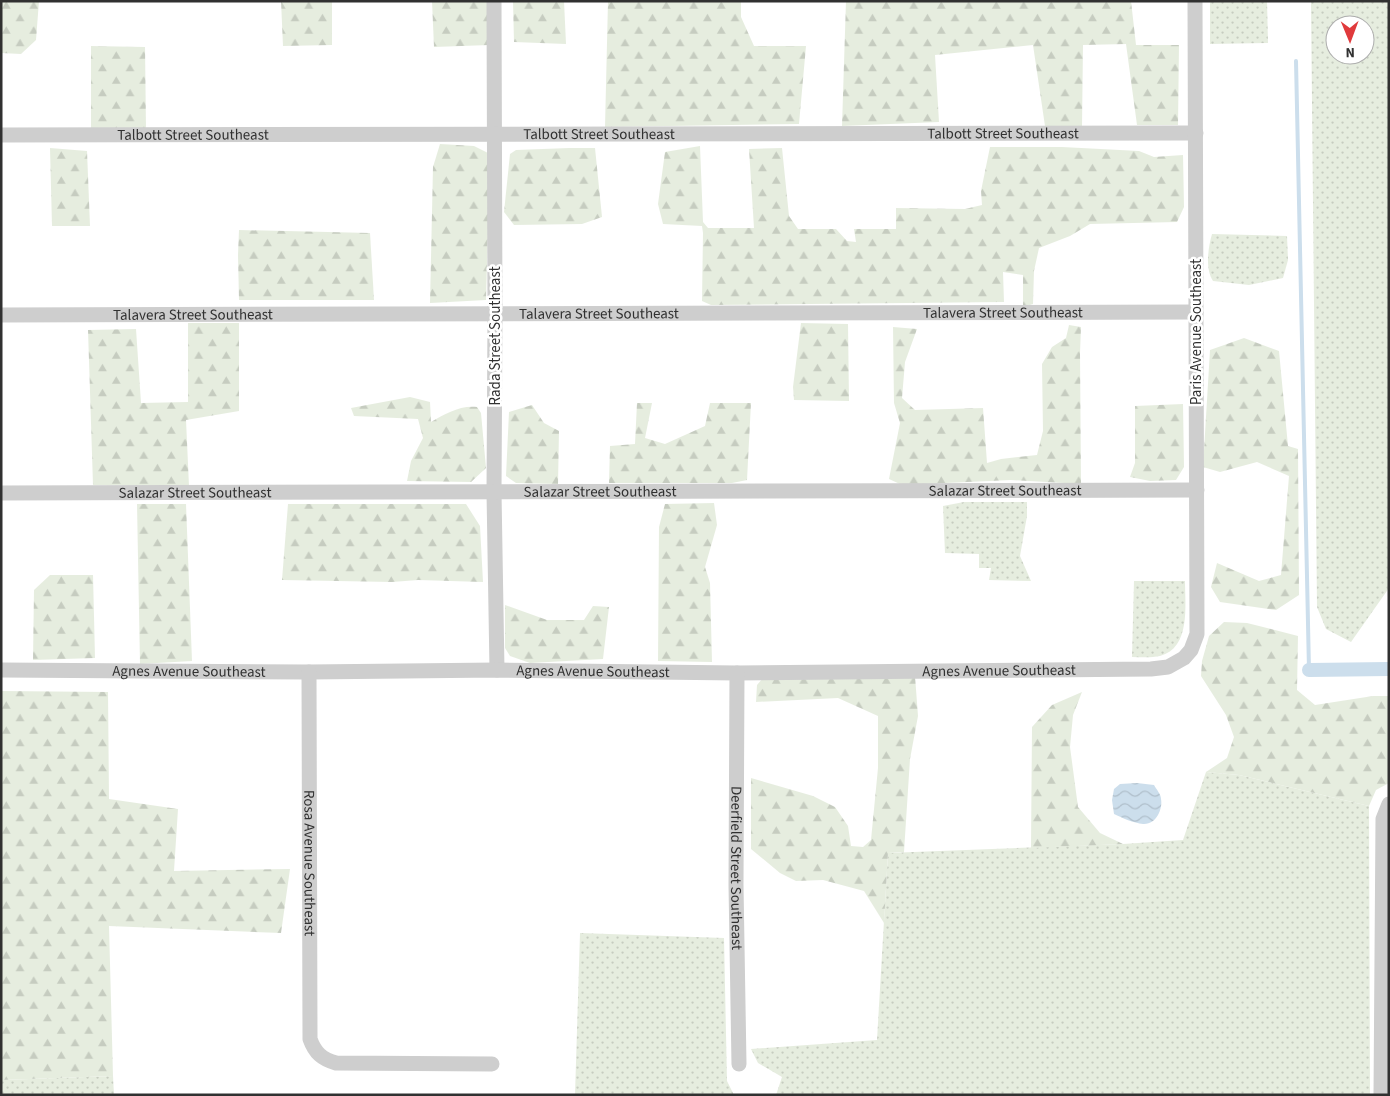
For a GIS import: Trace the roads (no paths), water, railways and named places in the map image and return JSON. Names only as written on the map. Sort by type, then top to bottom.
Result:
[{"type":"street","name":"Rada Street Southeast","points":[[494,1],[496,313],[494,492],[497,670]]},
{"type":"street","name":"Paris Avenue Southeast","points":[[1184,658],[1191,650],[1197,634],[1195,1]]},
{"type":"street","name":"Talbott Street Southeast","points":[[1,135],[1196,133]]},
{"type":"street","name":"Talavera Street Southeast","points":[[1,315],[1196,312]]},
{"type":"street","name":"Salazar Street Southeast","points":[[1,493],[1197,490]]},
{"type":"street","name":"Agnes Avenue Southeast","points":[[1,670],[309,672],[497,670],[737,673],[1151,669],[1168,667],[1184,658]]},
{"type":"street","name":"Rosa Avenue Southeast","points":[[309,672],[310,1039],[313,1047],[326,1060],[336,1063],[492,1064]]},
{"type":"street","name":"Deerfield Street Southeast","points":[[737,673],[736,885],[739,1064]]},
{"type":"street","points":[[1381,1095],[1383,819],[1388,805]]},
{"type":"water","points":[[1120,784],[1154,785],[1161,797],[1160,812],[1148,824],[1136,823],[1114,814],[1112,800],[1114,789]]},
{"type":"waterway","points":[[1296,61],[1309,670]]},
{"type":"waterway","points":[[1309,670],[1389,669]]}]
